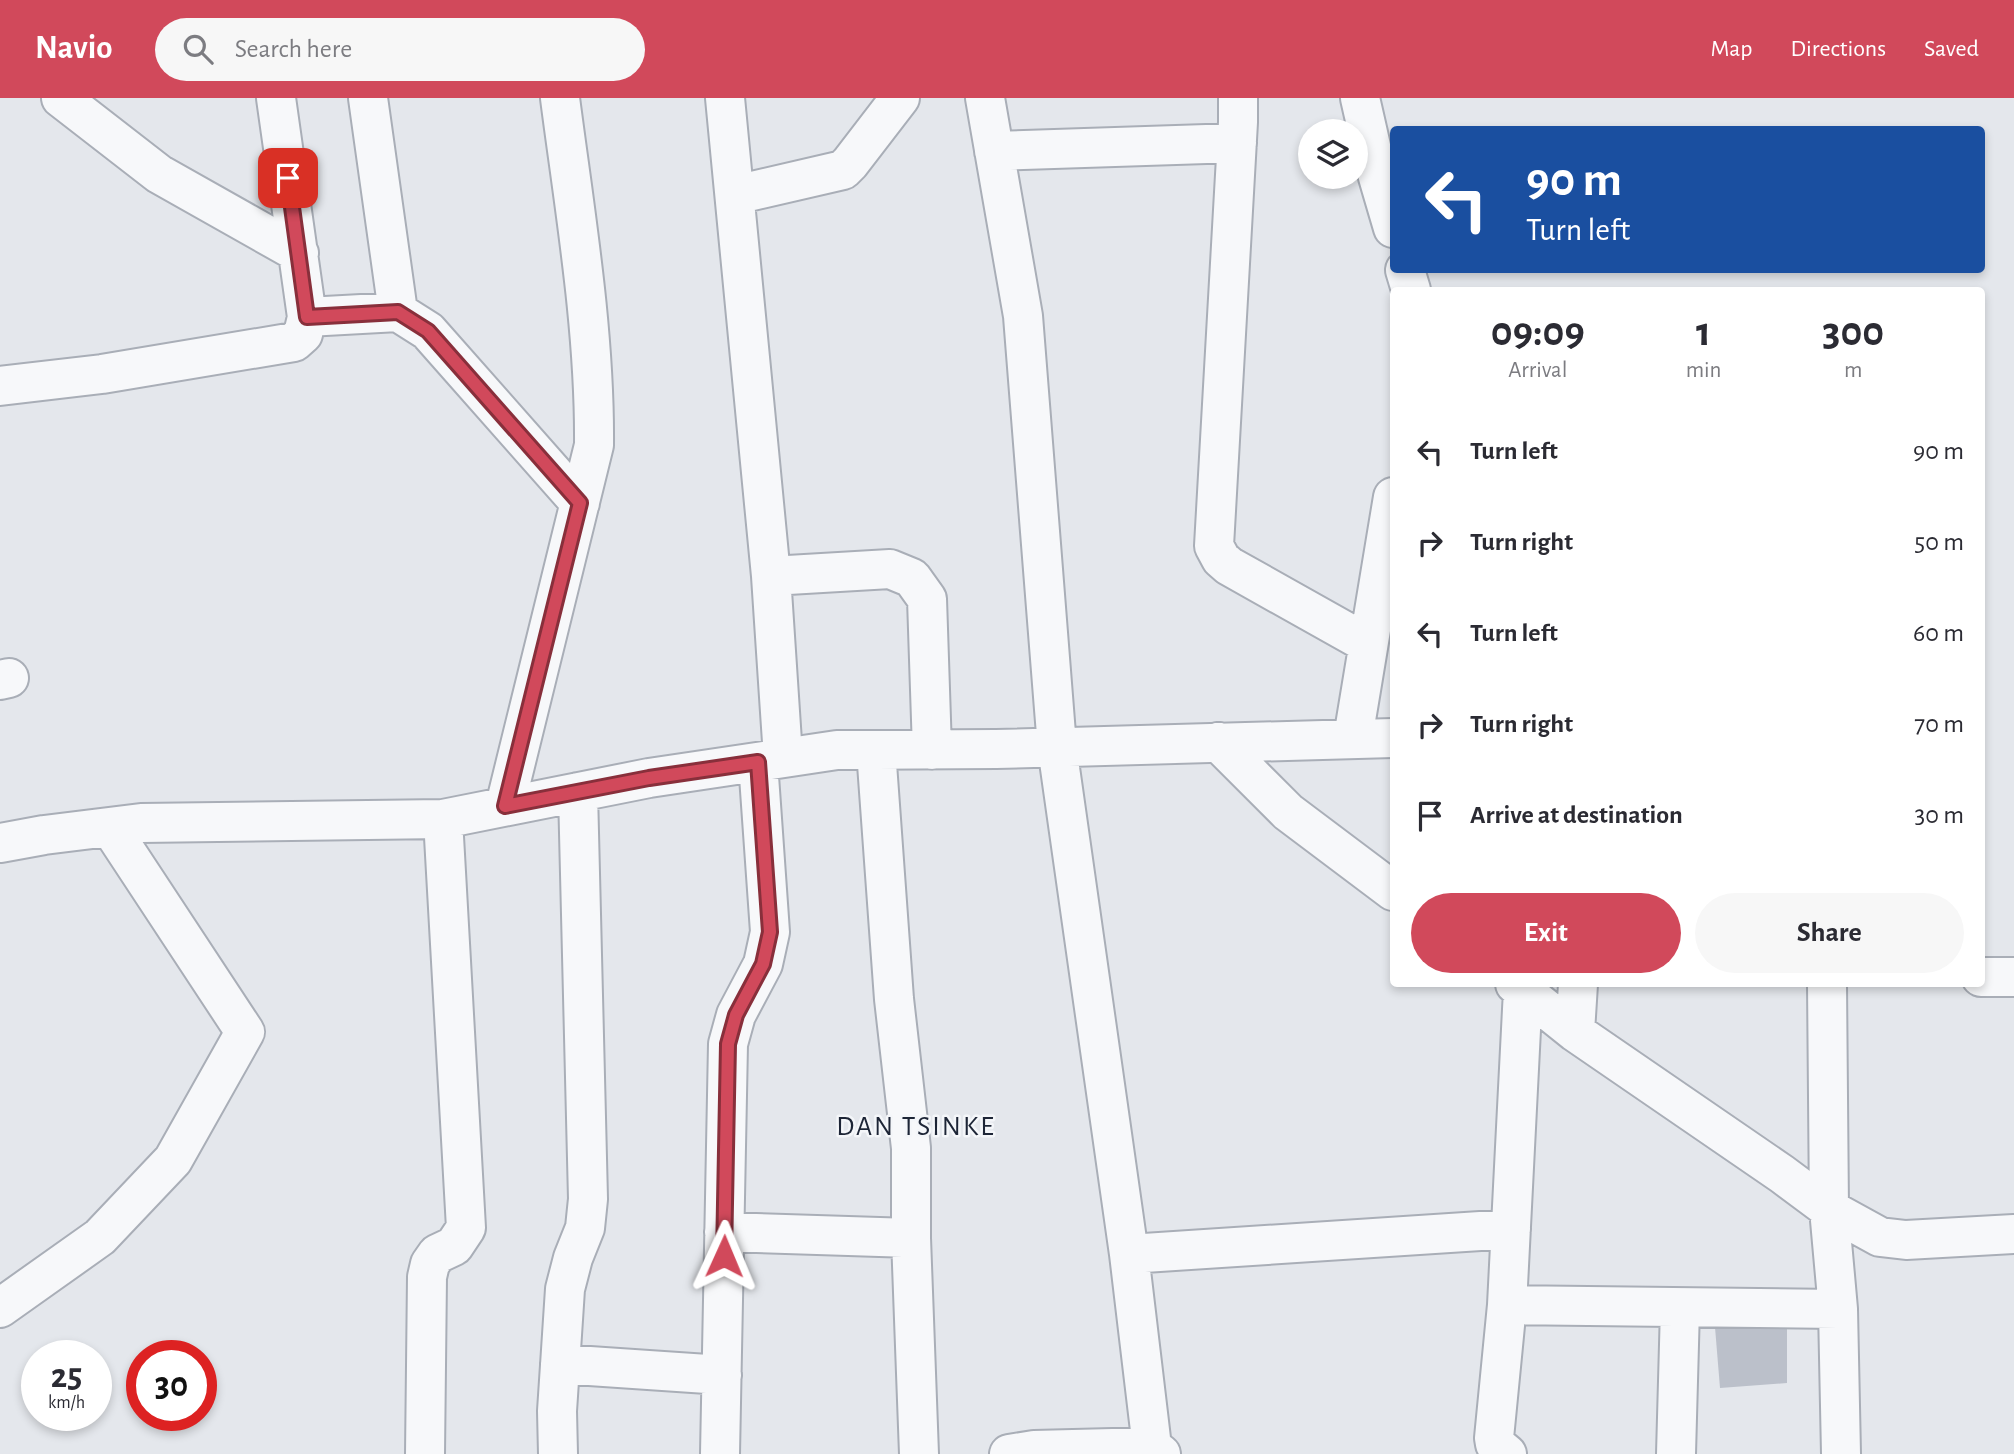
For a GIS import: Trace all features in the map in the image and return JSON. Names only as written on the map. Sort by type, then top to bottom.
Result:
[{"type":"street","points":[[61,98],[159,174],[299,253]]},
{"type":"street","points":[[0,386],[102,374],[294,342],[303,334],[307,317],[276,98]]},
{"type":"street","points":[[368,98],[398,312]]},
{"type":"street","points":[[505,806],[594,445],[594,389],[560,98]]},
{"type":"street","points":[[720,1454],[728,1044],[736,1015],[763,964],[770,932],[771,759],[771,576],[725,98]]},
{"type":"street","points":[[735,195],[843,170],[900,98]]},
{"type":"street","points":[[985,98],[1023,316],[1057,747],[1156,1450],[1034,1450],[1009,1454]]},
{"type":"street","points":[[1238,98],[1214,546],[1221,559],[1229,565],[1368,644]]},
{"type":"street","points":[[1360,98],[1390,218]]},
{"type":"street","points":[[994,151],[1237,144]]},
{"type":"street","points":[[307,317],[398,312],[428,331],[580,503]]},
{"type":"street","points":[[1353,738],[1390,515]]},
{"type":"street","points":[[771,576],[890,569],[912,578],[927,599],[932,750]]},
{"type":"street","points":[[0,843],[141,823],[443,819],[578,792],[837,750],[1390,738]]},
{"type":"street","points":[[1218,742],[1288,812],[1390,889]]},
{"type":"street","points":[[876,750],[894,999],[911,1148],[911,1238],[919,1454]]},
{"type":"street","points":[[558,1454],[557,1411],[565,1289],[573,1258],[586,1228],[588,1199],[578,792]]},
{"type":"street","points":[[425,1454],[426,1277],[437,1254],[454,1246],[466,1228],[443,819]]},
{"type":"street","points":[[0,1308],[100,1237],[173,1160],[245,1032],[110,827]]},
{"type":"street","points":[[1985,977],[2014,976]]},
{"type":"street","points":[[1519,987],[1575,1031],[1829,1209],[1880,1237],[1906,1240],[2014,1234]]},
{"type":"street","points":[[1507,1454],[1496,1444],[1494,1438],[1507,1305],[1519,987]]},
{"type":"street","points":[[1575,1031],[1578,987]]},
{"type":"street","points":[[1827,987],[1829,1209],[1838,1309],[1840,1454]]},
{"type":"street","points":[[1129,1254],[1510,1229]]},
{"type":"street","points":[[724,1232],[911,1238]]},
{"type":"street","points":[[1507,1305],[1838,1309]]},
{"type":"street","points":[[1676,1454],[1681,1308]]},
{"type":"street","points":[[560,1364],[722,1375]]},
{"type":"building","points":[[1714,1315],[1787,1318],[1787,1383],[1720,1388]]},
{"type":"district","name":"DAN TSINKE","points":[[916,1127]]},
{"type":"route","points":[[288,178],[307,317],[398,312],[428,331],[580,503],[505,806],[649,778],[758,762],[770,932],[763,964],[736,1015],[728,1044],[724,1256]]}]
